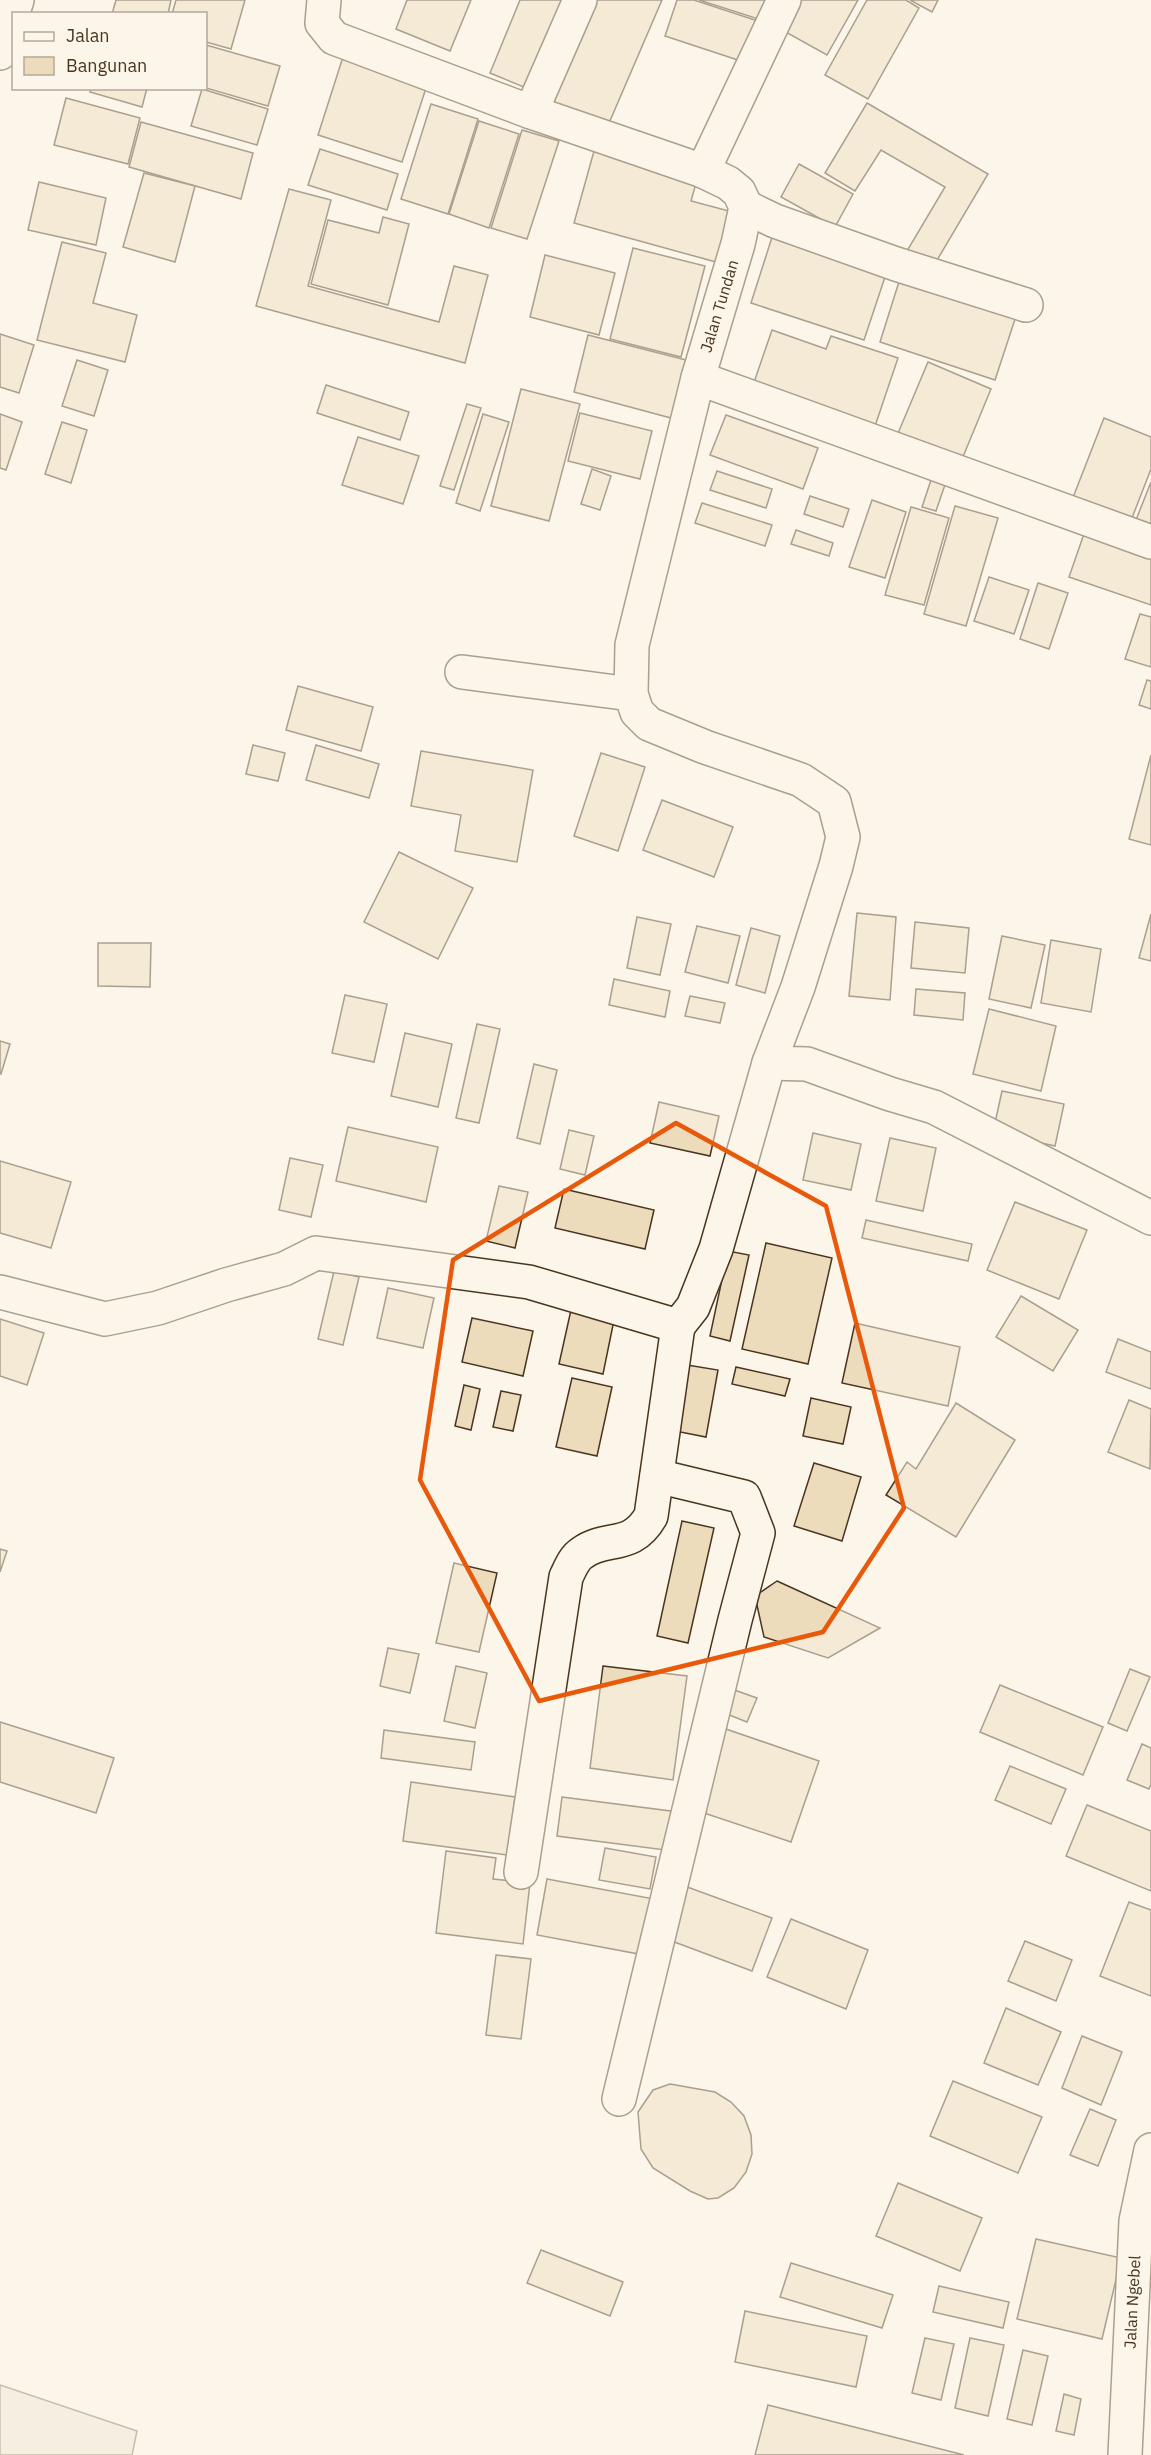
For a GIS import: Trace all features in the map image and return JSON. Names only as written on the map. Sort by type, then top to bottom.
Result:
[{"type":"street","points":[[324,0],[322,23],[334,38],[531,112],[703,171],[728,183],[739,192],[746,207],[775,221],[896,264],[1026,305]]},
{"type":"street","points":[[531,112],[580,0]]},
{"type":"street","points":[[703,171],[784,0]]},
{"type":"street","points":[[0,53],[12,16]]},
{"type":"street","name":"Jalan Tundan","points":[[678,1326],[693,1307],[716,1249],[769,1063],[798,987],[843,837],[834,802],[801,780],[705,747],[649,724],[637,712],[631,694],[632,645],[698,378],[738,244],[746,207]]},
{"type":"street","points":[[698,378],[1151,542]]},
{"type":"street","points":[[462,672],[631,694]]},
{"type":"street","points":[[769,1063],[807,1064],[934,1107],[1151,1218]]},
{"type":"street","points":[[0,1292],[105,1319],[158,1308],[226,1285],[284,1269],[316,1253],[529,1282],[678,1326],[651,1516],[645,1526],[633,1536],[583,1551],[576,1558],[566,1577],[521,1872]]},
{"type":"street","points":[[619,2100],[758,1533],[744,1497],[657,1476]]},
{"type":"street","name":"Jalan Ngebel","points":[[1125,2455],[1136,2220],[1151,2150]]},
{"type":"highlighted area","points":[[676,1123],[826,1206],[904,1508],[823,1632],[539,1701],[420,1480],[453,1260]]},
{"type":"shaded area","points":[[0,2385],[137,2431],[132,2455],[0,2455]]},
{"type":"building","points":[[116,0],[171,0],[168,12],[113,12]]},
{"type":"building","points":[[176,0],[245,0],[231,49],[207,42],[207,12],[173,12]]},
{"type":"building","points":[[407,0],[471,0],[450,51],[396,29]]},
{"type":"building","points":[[520,0],[569,0],[531,90],[490,73]]},
{"type":"building","points":[[596,0],[662,0],[606,130],[550,107]]},
{"type":"building","points":[[677,0],[694,0],[764,23],[750,64],[665,36]]},
{"type":"building","points":[[699,0],[772,0],[765,21]]},
{"type":"building","points":[[799,0],[858,0],[827,55],[782,30]]},
{"type":"building","points":[[867,0],[906,0],[919,8],[868,99],[825,75]]},
{"type":"building","points":[[910,0],[938,0],[932,12]]},
{"type":"building","points":[[207,45],[280,66],[268,106],[207,88]]},
{"type":"building","points":[[343,57],[427,85],[402,162],[318,135]]},
{"type":"building","points":[[90,90],[146,90],[142,107],[90,92]]},
{"type":"building","points":[[202,90],[268,109],[257,145],[191,126]]},
{"type":"building","points":[[66,98],[140,118],[128,164],[54,145]]},
{"type":"building","points":[[867,103],[988,174],[930,272],[904,256],[945,187],[881,150],[855,191],[825,173]]},
{"type":"building","points":[[431,104],[478,119],[448,214],[401,199]]},
{"type":"building","points":[[479,121],[519,134],[489,228],[449,214]]},
{"type":"building","points":[[141,122],[253,153],[241,199],[129,167]]},
{"type":"building","points":[[522,130],[559,141],[527,239],[491,228]]},
{"type":"building","points":[[320,149],[398,174],[387,210],[308,185]]},
{"type":"building","points":[[594,151],[697,180],[691,201],[729,211],[716,262],[574,223]]},
{"type":"building","points":[[799,164],[853,194],[835,227],[781,197]]},
{"type":"building","points":[[144,173],[195,186],[175,262],[123,247]]},
{"type":"building","points":[[39,182],[106,198],[96,245],[28,230]]},
{"type":"building","points":[[289,189],[331,200],[308,286],[439,322],[454,266],[488,275],[465,363],[256,306]]},
{"type":"building","points":[[383,217],[409,224],[388,305],[311,284],[328,220],[379,233]]},
{"type":"building","points":[[774,231],[888,268],[864,340],[751,303]]},
{"type":"building","points":[[62,242],[106,253],[93,303],[137,315],[125,362],[37,340]]},
{"type":"building","points":[[633,248],[705,266],[681,357],[610,339]]},
{"type":"building","points":[[545,255],[615,273],[599,335],[530,317]]},
{"type":"building","points":[[903,269],[1019,307],[995,380],[880,342]]},
{"type":"building","points":[[772,330],[826,349],[831,336],[898,358],[873,432],[751,391]]},
{"type":"building","points":[[0,334],[34,345],[19,393],[0,387]]},
{"type":"building","points":[[588,335],[686,360],[671,418],[574,392]]},
{"type":"building","points":[[77,360],[108,370],[94,416],[62,406]]},
{"type":"building","points":[[928,362],[991,389],[960,464],[896,438]]},
{"type":"building","points":[[326,385],[409,412],[400,440],[317,413]]},
{"type":"building","points":[[521,389],[580,404],[549,521],[491,506]]},
{"type":"building","points":[[467,404],[481,408],[454,490],[440,486]]},
{"type":"building","points":[[580,413],[652,431],[640,479],[568,461]]},
{"type":"building","points":[[0,414],[22,422],[6,470],[0,468]]},
{"type":"building","points":[[483,414],[509,422],[480,511],[456,503]]},
{"type":"building","points":[[726,415],[818,448],[803,489],[710,455]]},
{"type":"building","points":[[1104,418],[1151,437],[1151,469],[1130,523],[1072,500]]},
{"type":"building","points":[[62,422],[87,430],[71,483],[45,474]]},
{"type":"building","points":[[358,437],[419,456],[403,504],[342,485]]},
{"type":"building","points":[[592,469],[611,476],[600,510],[581,504]]},
{"type":"building","points":[[717,471],[772,489],[766,508],[710,490]]},
{"type":"building","points":[[934,471],[948,476],[936,511],[922,507]]},
{"type":"building","points":[[1151,482],[1151,532],[1134,525]]},
{"type":"building","points":[[810,496],[849,509],[843,527],[804,514]]},
{"type":"building","points":[[872,500],[906,512],[885,578],[849,567]]},
{"type":"building","points":[[702,503],[772,525],[765,546],[695,523]]},
{"type":"building","points":[[955,506],[998,518],[966,626],[924,614]]},
{"type":"building","points":[[911,507],[949,518],[924,605],[885,595]]},
{"type":"building","points":[[796,530],[833,543],[829,556],[791,544]]},
{"type":"building","points":[[1085,531],[1151,554],[1151,605],[1069,577]]},
{"type":"building","points":[[989,577],[1029,590],[1014,634],[974,621]]},
{"type":"building","points":[[1038,583],[1068,593],[1049,649],[1020,639]]},
{"type":"building","points":[[1140,614],[1151,617],[1151,667],[1125,659]]},
{"type":"building","points":[[1147,680],[1151,681],[1151,709],[1139,705]]},
{"type":"building","points":[[298,686],[373,707],[361,751],[286,730]]},
{"type":"building","points":[[253,745],[285,753],[278,781],[246,774]]},
{"type":"building","points":[[316,745],[379,764],[369,798],[306,780]]},
{"type":"building","points":[[421,751],[533,770],[517,862],[455,851],[461,815],[411,806]]},
{"type":"building","points":[[601,753],[645,767],[618,851],[574,836]]},
{"type":"building","points":[[1151,755],[1151,845],[1129,839]]},
{"type":"building","points":[[662,800],[733,827],[714,877],[643,850]]},
{"type":"building","points":[[399,852],[473,888],[438,959],[364,922]]},
{"type":"building","points":[[857,913],[896,917],[890,1000],[849,996]]},
{"type":"building","points":[[1151,914],[1151,961],[1139,958]]},
{"type":"building","points":[[637,917],[671,924],[660,975],[627,968]]},
{"type":"building","points":[[915,922],[969,928],[965,973],[911,968]]},
{"type":"building","points":[[697,926],[740,936],[728,983],[685,972]]},
{"type":"building","points":[[751,928],[780,936],[765,993],[736,985]]},
{"type":"building","points":[[1002,936],[1045,945],[1031,1008],[989,999]]},
{"type":"building","points":[[1051,940],[1101,949],[1091,1012],[1041,1003]]},
{"type":"building","points":[[98,943],[151,943],[150,987],[98,986]]},
{"type":"building","points":[[614,979],[670,991],[665,1017],[609,1005]]},
{"type":"building","points":[[916,989],[965,993],[963,1020],[914,1015]]},
{"type":"building","points":[[345,995],[387,1004],[374,1062],[332,1053]]},
{"type":"building","points":[[690,996],[725,1003],[720,1023],[685,1016]]},
{"type":"building","points":[[989,1009],[1056,1026],[1041,1091],[973,1074]]},
{"type":"building","points":[[477,1024],[500,1029],[479,1123],[456,1118]]},
{"type":"building","points":[[405,1033],[452,1044],[438,1107],[391,1096]]},
{"type":"building","points":[[0,1041],[10,1044],[1,1074],[0,1073]]},
{"type":"building","points":[[534,1064],[557,1070],[540,1144],[517,1138]]},
{"type":"building","points":[[1002,1091],[1064,1104],[1055,1146],[993,1132]]},
{"type":"building","points":[[659,1102],[719,1116],[710,1156],[650,1143]]},
{"type":"building","points":[[348,1127],[438,1147],[426,1202],[336,1181]]},
{"type":"building","points":[[569,1130],[594,1136],[585,1175],[560,1169]]},
{"type":"building","points":[[813,1133],[861,1144],[851,1190],[803,1180]]},
{"type":"building","points":[[890,1138],[936,1148],[923,1211],[876,1201]]},
{"type":"building","points":[[290,1158],[323,1165],[311,1217],[279,1210]]},
{"type":"building","points":[[0,1161],[71,1182],[51,1248],[0,1233]]},
{"type":"building","points":[[499,1186],[528,1192],[515,1248],[486,1241]]},
{"type":"building","points":[[564,1189],[654,1210],[645,1249],[555,1228]]},
{"type":"building","points":[[1015,1202],[1087,1230],[1059,1299],[987,1270]]},
{"type":"building","points":[[866,1220],[972,1244],[968,1261],[862,1238]]},
{"type":"building","points":[[766,1243],[832,1258],[808,1364],[742,1349]]},
{"type":"building","points":[[728,1251],[749,1255],[730,1341],[710,1336]]},
{"type":"building","points":[[334,1271],[359,1277],[343,1345],[318,1339]]},
{"type":"building","points":[[388,1288],[434,1298],[423,1348],[377,1338]]},
{"type":"building","points":[[1021,1296],[1078,1330],[1053,1371],[996,1337]]},
{"type":"building","points":[[571,1310],[614,1320],[603,1374],[559,1364]]},
{"type":"building","points":[[472,1318],[533,1331],[523,1376],[462,1362]]},
{"type":"building","points":[[0,1319],[44,1333],[27,1385],[0,1376]]},
{"type":"building","points":[[855,1323],[960,1347],[948,1406],[842,1383]]},
{"type":"building","points":[[1118,1339],[1151,1352],[1151,1389],[1106,1372]]},
{"type":"building","points":[[681,1364],[718,1370],[706,1437],[670,1430]]},
{"type":"building","points":[[736,1367],[790,1379],[785,1396],[732,1384]]},
{"type":"building","points":[[572,1378],[612,1387],[597,1456],[556,1447]]},
{"type":"building","points":[[464,1385],[480,1389],[471,1430],[455,1426]]},
{"type":"building","points":[[501,1391],[521,1395],[513,1431],[493,1427]]},
{"type":"building","points":[[811,1398],[851,1407],[843,1444],[803,1436]]},
{"type":"building","points":[[1129,1400],[1151,1409],[1150,1469],[1108,1452]]},
{"type":"building","points":[[956,1403],[1015,1440],[956,1537],[886,1495],[907,1462],[916,1469]]},
{"type":"building","points":[[814,1463],[861,1477],[842,1541],[794,1526]]},
{"type":"building","points":[[682,1521],[714,1528],[688,1643],[657,1636]]},
{"type":"building","points":[[0,1549],[7,1551],[0,1572]]},
{"type":"building","points":[[454,1563],[497,1573],[479,1652],[436,1643]]},
{"type":"building","points":[[777,1581],[880,1628],[828,1658],[764,1637],[755,1596]]},
{"type":"building","points":[[388,1648],[419,1654],[410,1693],[380,1686]]},
{"type":"building","points":[[456,1666],[487,1673],[475,1728],[444,1721]]},
{"type":"building","points":[[603,1666],[687,1676],[673,1780],[590,1768]]},
{"type":"building","points":[[1130,1669],[1150,1677],[1127,1731],[1108,1723]]},
{"type":"building","points":[[1000,1685],[1103,1727],[1083,1775],[980,1732]]},
{"type":"building","points":[[723,1686],[757,1698],[747,1722],[714,1709]]},
{"type":"building","points":[[0,1722],[114,1758],[96,1813],[0,1782]]},
{"type":"building","points":[[723,1728],[819,1761],[791,1842],[695,1810]]},
{"type":"building","points":[[384,1730],[475,1742],[471,1770],[381,1758]]},
{"type":"building","points":[[1142,1744],[1151,1748],[1149,1789],[1127,1780]]},
{"type":"building","points":[[1010,1766],[1066,1789],[1051,1824],[995,1800]]},
{"type":"building","points":[[411,1782],[515,1797],[507,1855],[403,1841]]},
{"type":"building","points":[[562,1797],[678,1812],[673,1851],[557,1836]]},
{"type":"building","points":[[1087,1805],[1151,1831],[1151,1891],[1066,1856]]},
{"type":"building","points":[[605,1848],[656,1857],[650,1889],[599,1880]]},
{"type":"building","points":[[446,1851],[496,1858],[493,1879],[530,1883],[523,1944],[436,1933]]},
{"type":"building","points":[[547,1879],[654,1899],[644,1955],[537,1935]]},
{"type":"building","points":[[679,1884],[772,1918],[752,1971],[661,1937]]},
{"type":"building","points":[[1129,1902],[1151,1910],[1151,1996],[1100,1976]]},
{"type":"building","points":[[791,1919],[868,1950],[846,2009],[767,1977]]},
{"type":"building","points":[[1025,1941],[1072,1960],[1056,2001],[1008,1981]]},
{"type":"building","points":[[496,1955],[531,1959],[521,2039],[486,2035]]},
{"type":"building","points":[[1006,2008],[1061,2032],[1038,2085],[984,2063]]},
{"type":"building","points":[[1082,2036],[1122,2052],[1101,2105],[1062,2088]]},
{"type":"building","points":[[953,2081],[1042,2117],[1018,2173],[930,2136]]},
{"type":"building","points":[[670,2084],[715,2092],[731,2102],[744,2116],[751,2135],[752,2154],[746,2172],[734,2188],[718,2198],[708,2199],[690,2191],[653,2168],[641,2149],[638,2112],[653,2090]]},
{"type":"building","points":[[1090,2109],[1116,2120],[1098,2166],[1070,2155]]},
{"type":"building","points":[[898,2183],[982,2218],[960,2271],[876,2236]]},
{"type":"building","points":[[1036,2239],[1121,2258],[1102,2339],[1017,2319]]},
{"type":"building","points":[[541,2250],[623,2282],[610,2316],[527,2283]]},
{"type":"building","points":[[791,2263],[893,2295],[882,2328],[780,2297]]},
{"type":"building","points":[[939,2286],[1009,2302],[1003,2328],[933,2312]]},
{"type":"building","points":[[745,2311],[867,2336],[856,2387],[735,2362]]},
{"type":"building","points":[[925,2338],[954,2344],[941,2400],[912,2393]]},
{"type":"building","points":[[970,2338],[1004,2345],[988,2416],[955,2408]]},
{"type":"building","points":[[1023,2350],[1048,2356],[1032,2425],[1007,2419]]},
{"type":"building","points":[[1064,2394],[1081,2399],[1074,2435],[1056,2431]]},
{"type":"building","points":[[768,2405],[964,2455],[755,2455]]}]
